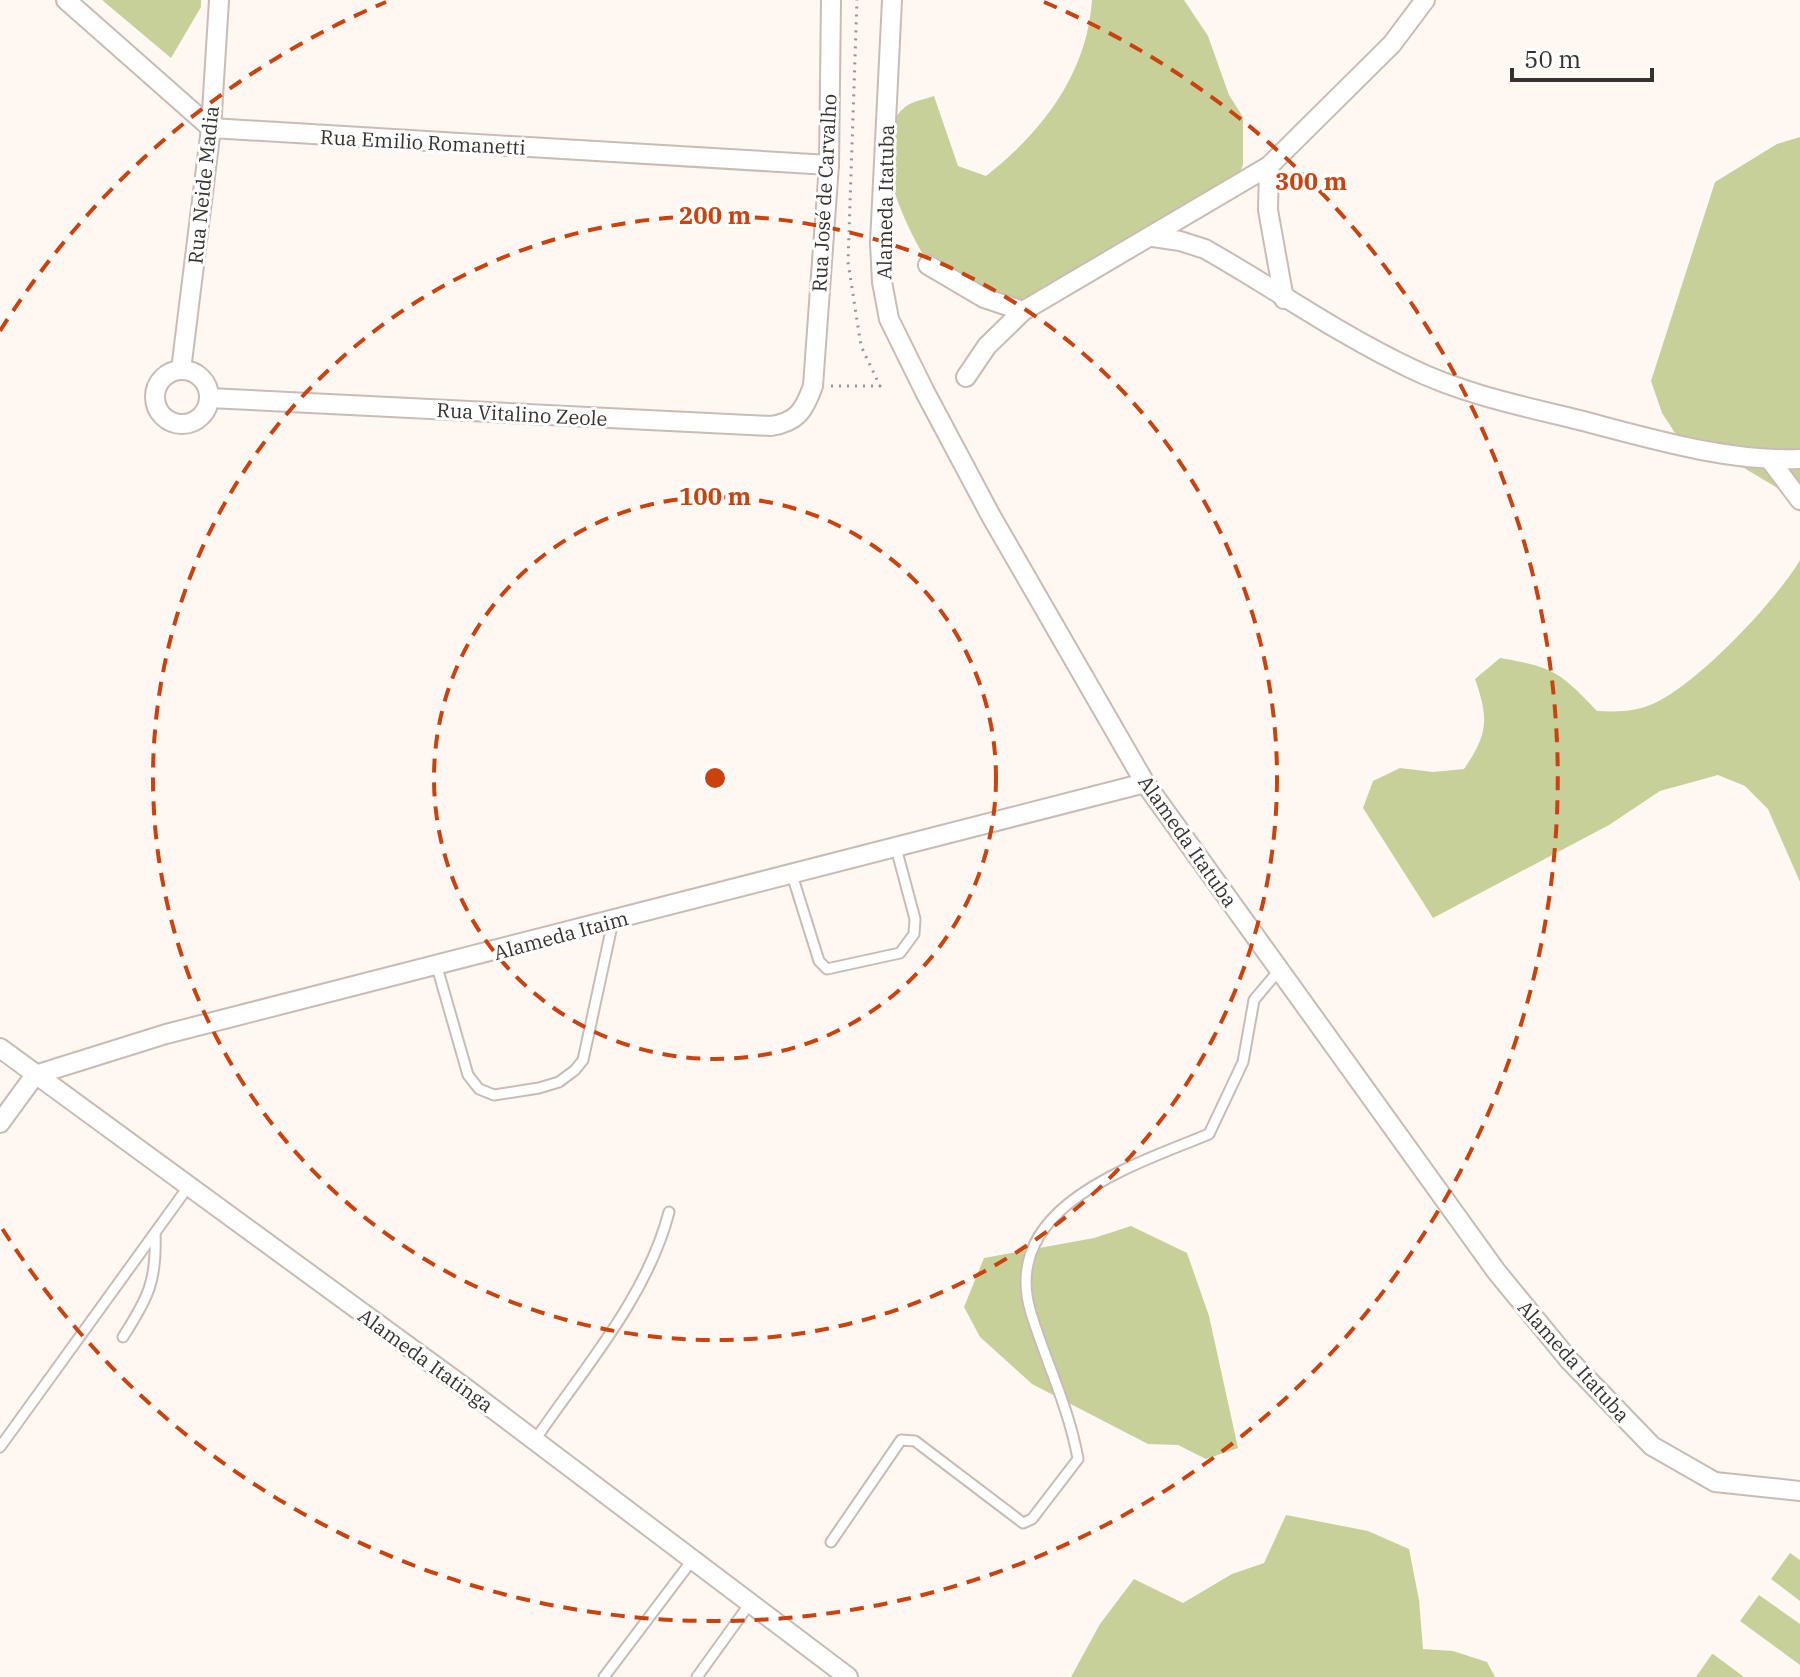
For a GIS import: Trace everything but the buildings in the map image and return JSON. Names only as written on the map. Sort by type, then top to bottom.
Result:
[{"type":"street","points":[[66,0],[211,128]]},
{"type":"street","name":"Rua Neide Madia","points":[[181,370],[211,128],[219,0]]},
{"type":"street","name":"Rua José de Carvalho","points":[[813,386],[829,165],[831,0]]},
{"type":"street","name":"Alameda Itatuba","points":[[892,0],[880,243],[882,282],[889,319],[991,516],[1145,783],[1496,1271],[1569,1360],[1652,1446],[1715,1482],[1800,1491]]},
{"type":"street","points":[[966,377],[987,346],[1023,311],[1269,166],[1392,44],[1425,0]]},
{"type":"street","name":"Rua Emilio Romanetti","points":[[211,128],[829,165]]},
{"type":"street","points":[[1269,166],[1268,210],[1284,299]]},
{"type":"street","points":[[1153,237],[1205,249],[1284,299],[1413,370],[1477,394],[1647,437],[1770,460],[1800,459]]},
{"type":"street","points":[[928,265],[984,298],[1023,311]]},
{"type":"street","points":[[181,370],[198,375],[205,381],[209,398],[203,415],[178,424],[162,416],[157,409],[155,391],[165,376],[181,370]]},
{"type":"street","name":"Rua Vitalino Zeole","points":[[209,398],[771,426],[789,423],[801,413],[813,386]]},
{"type":"street","points":[[1770,460],[1800,500]]},
{"type":"street","name":"Alameda Itaim","points":[[35,1075],[166,1034],[437,967],[1145,783]]},
{"type":"street","name":"Alameda Itatinga","points":[[0,1048],[535,1440],[848,1677]]},
{"type":"street","points":[[0,1123],[35,1075]]},
{"type":"lane","points":[[792,875],[819,961],[827,969],[900,953],[914,934],[915,919],[896,848]]},
{"type":"lane","points":[[437,967],[468,1075],[479,1089],[494,1095],[539,1088],[559,1082],[583,1060],[613,921]]},
{"type":"lane","points":[[831,1542],[901,1440],[915,1441],[1023,1523],[1032,1519],[1078,1459],[1073,1432],[1030,1310],[1026,1270],[1039,1235],[1069,1203],[1100,1180],[1209,1134],[1243,1062],[1254,1000],[1280,969]]},
{"type":"lane","points":[[0,1447],[188,1187]]},
{"type":"lane","points":[[535,1440],[638,1290],[660,1247],[669,1212]]},
{"type":"lane","points":[[123,1337],[149,1297],[156,1264],[155,1233]]},
{"type":"lane","points":[[604,1677],[693,1559]]},
{"type":"lane","points":[[697,1677],[751,1602]]},
{"type":"path","points":[[813,386],[880,386],[861,346],[848,262],[857,0]]},
{"type":"green space","points":[[102,0],[201,0],[201,7],[171,58]]},
{"type":"green space","points":[[1092,0],[1184,0],[1208,36],[1229,95],[1243,117],[1243,165],[1230,193],[1185,228],[1129,257],[1103,275],[1044,296],[1013,302],[936,276],[914,238],[894,191],[887,144],[892,123],[908,105],[934,96],[958,166],[986,176],[1025,140],[1058,99],[1081,53]]},
{"type":"green space","points":[[1800,137],[1800,512],[1789,495],[1739,465],[1679,439],[1662,413],[1651,381],[1715,182],[1777,144]]},
{"type":"green space","points":[[1800,560],[1800,882],[1768,809],[1745,786],[1718,775],[1660,791],[1609,825],[1433,918],[1363,808],[1373,781],[1400,768],[1433,772],[1464,769],[1478,746],[1484,726],[1483,705],[1475,679],[1500,658],[1554,673],[1597,711],[1642,708],[1675,692],[1715,659],[1774,597]]},
{"type":"green space","points":[[1131,1226],[1187,1253],[1209,1316],[1238,1448],[1206,1459],[1178,1445],[1148,1444],[1032,1384],[980,1337],[964,1307],[984,1258],[1094,1238]]},
{"type":"green space","points":[[1286,1515],[1368,1531],[1409,1549],[1419,1600],[1423,1649],[1453,1651],[1487,1662],[1495,1677],[1071,1677],[1100,1624],[1134,1579],[1183,1603],[1232,1574],[1264,1563]]},
{"type":"green space","points":[[1790,1553],[1800,1560],[1800,1601],[1771,1579]]},
{"type":"green space","points":[[1759,1595],[1800,1624],[1800,1665],[1740,1621]]},
{"type":"green space","points":[[1713,1654],[1744,1677],[1696,1677]]}]
